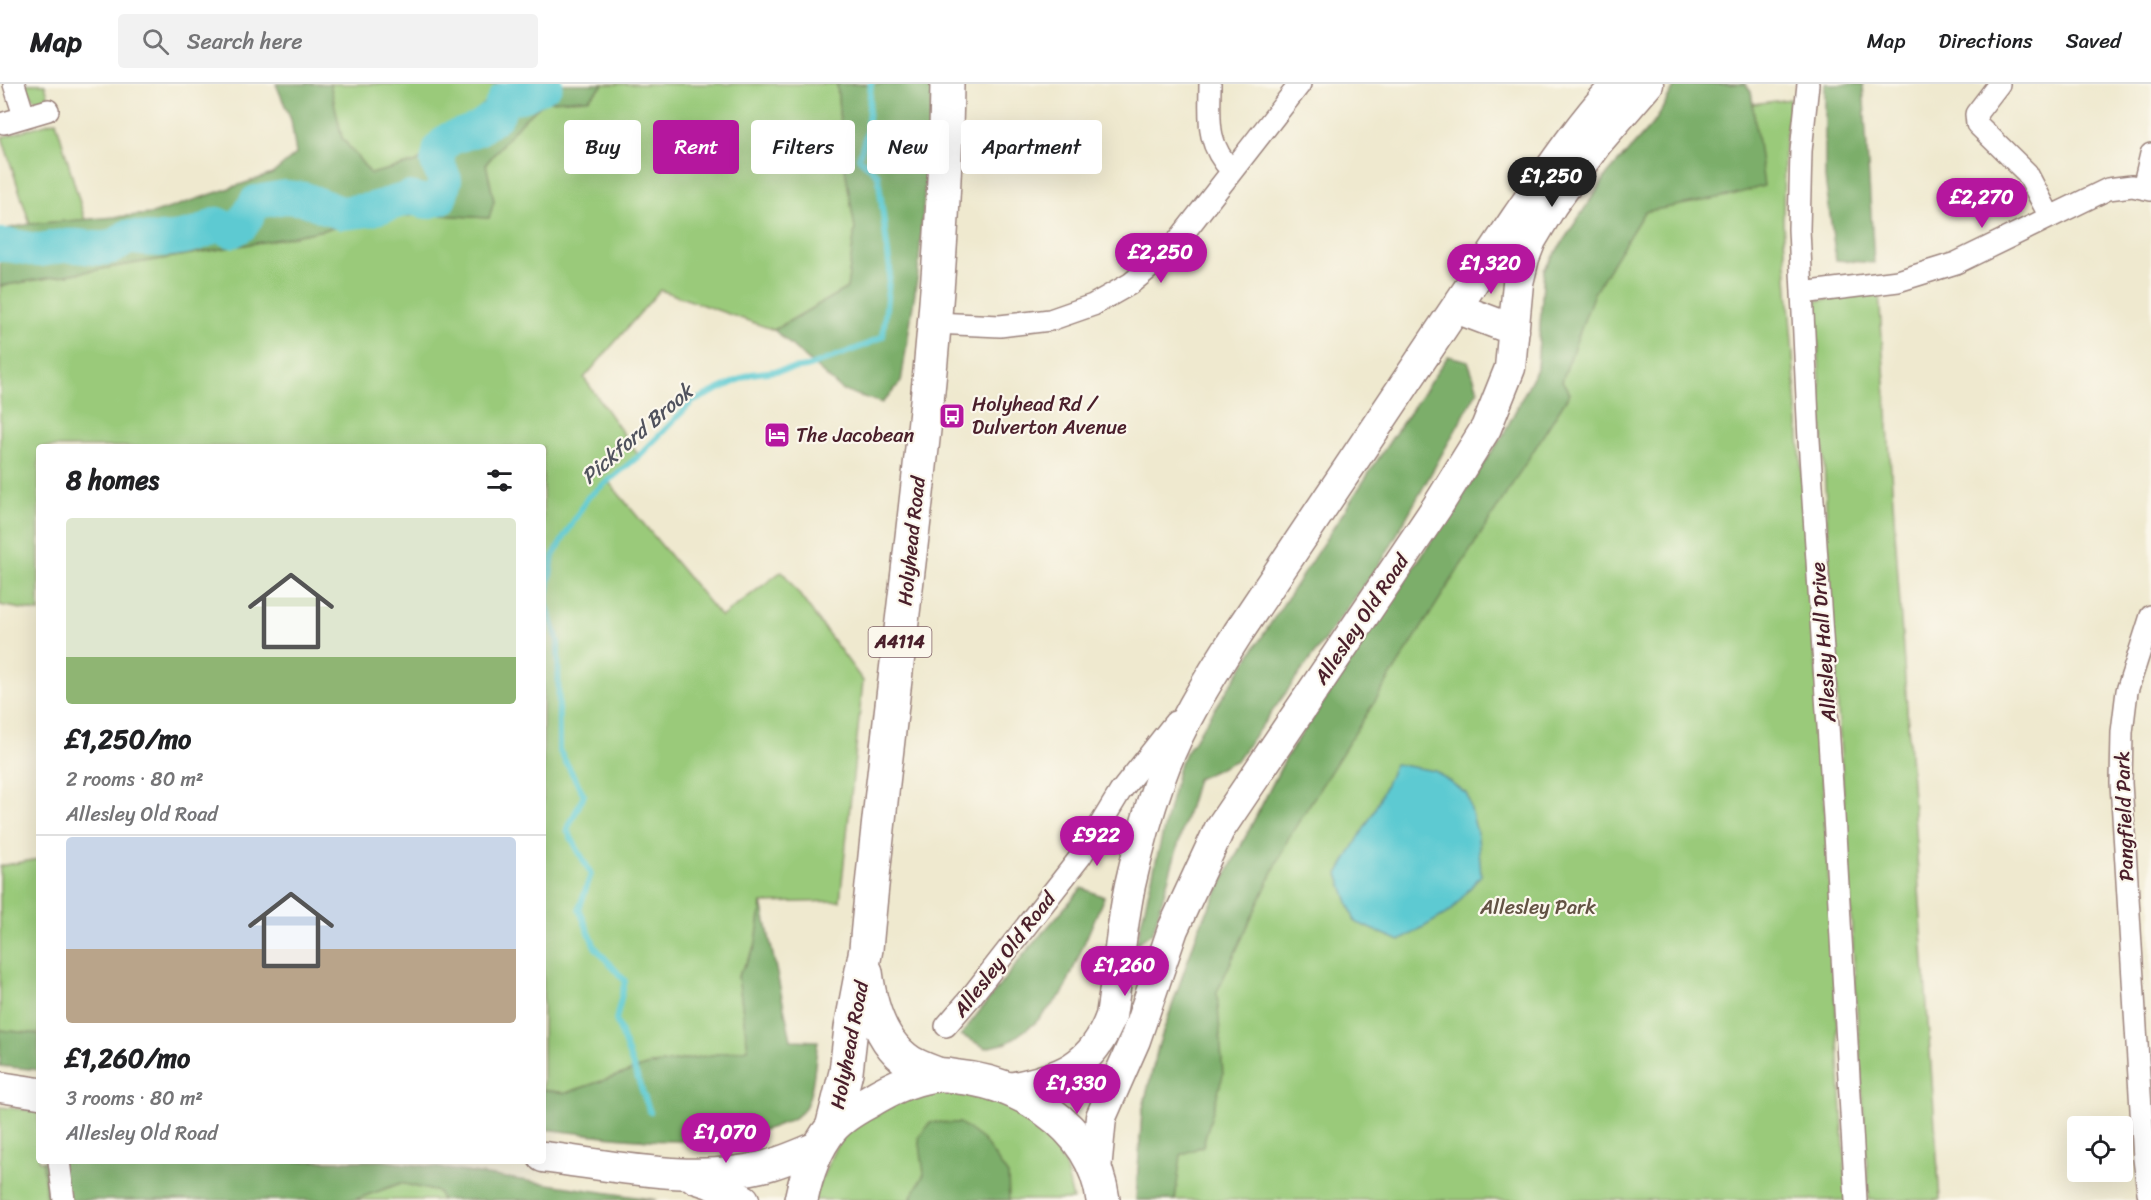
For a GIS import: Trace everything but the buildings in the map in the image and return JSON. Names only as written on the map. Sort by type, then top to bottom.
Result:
[{"type":"highway","name":"Holyhead Road","points":[[801,1200],[804,1184],[827,1136],[846,1072],[851,1028],[865,961],[934,323],[945,171],[947,84]]},
{"type":"highway","name":"Holyhead Road","points":[[865,961],[868,988],[875,1015],[891,1044],[910,1062],[940,1075]]},
{"type":"highway","points":[[827,1136],[856,1108],[883,1092],[909,1082],[940,1075],[974,1078],[1009,1088],[1035,1102],[1063,1122],[1084,1147],[1099,1185]]},
{"type":"main road","name":"Allesley Old Road","points":[[1009,1088],[1036,1083],[1069,1071],[1094,1050],[1105,1032],[1111,1017],[1130,886],[1144,828],[1161,776],[1181,731],[1210,678],[1456,308],[1549,171],[1602,100],[1617,84]]},
{"type":"main road","name":"Allesley Old Road","points":[[1099,1185],[1101,1117],[1135,1040],[1173,929],[1219,830],[1437,507],[1486,428],[1510,368],[1518,283],[1531,240],[1552,205],[1597,143],[1648,84]]},
{"type":"main road","points":[[1456,308],[1514,330]]},
{"type":"main road","points":[[0,1088],[36,1093]]},
{"type":"main road","points":[[546,1158],[686,1175],[742,1171],[793,1158],[827,1136]]},
{"type":"main road","points":[[686,1175],[710,1183],[744,1200]]},
{"type":"street","points":[[14,84],[24,116]]},
{"type":"street","points":[[1210,84],[1210,132],[1217,152],[1232,171]]},
{"type":"street","points":[[934,323],[979,326],[1021,325],[1050,320],[1093,305],[1131,284],[1169,252],[1300,84]]},
{"type":"street","name":"Allesley Hall Drive","points":[[1808,84],[1799,188],[1802,293],[1856,1200]]},
{"type":"street","points":[[1999,84],[1976,114],[1977,124],[2027,173],[2050,217]]},
{"type":"street","points":[[4,123],[48,110]]},
{"type":"street","points":[[1802,293],[1879,284],[1921,275],[1956,263],[2108,189],[2125,186],[2147,189],[2151,154]]},
{"type":"street","name":"Pangfield Park","points":[[2151,616],[2127,691],[2122,732],[2121,783],[2143,1146],[2148,1192],[2151,1198]]},
{"type":"street","name":"Allesley Old Road","points":[[946,1026],[1081,856],[1120,792],[1210,678]]},
{"type":"street","points":[[59,1164],[64,1200]]},
{"type":"green space","points":[[23,84],[45,84],[50,103],[35,100]]},
{"type":"green space","points":[[276,84],[330,84],[342,138],[371,174],[417,162],[507,84],[604,84],[588,99],[546,101],[520,123],[486,164],[494,201],[489,218],[424,214],[373,220],[274,240],[0,286],[0,230],[30,224],[152,214],[272,174],[296,154],[291,120]]},
{"type":"green space","points":[[330,84],[507,84],[417,162],[371,174],[342,138]]},
{"type":"green space","points":[[604,84],[837,84],[840,120],[751,120],[751,174],[846,174],[855,229],[847,288],[774,330],[660,290],[584,378],[639,456],[608,481],[721,617],[782,571],[863,681],[840,901],[762,903],[755,948],[738,976],[748,1049],[646,1066],[566,1093],[546,1090],[546,444],[36,444],[36,611],[0,605],[0,286],[274,240],[373,220],[424,214],[489,218],[494,201],[486,164],[520,123],[546,101],[588,99]]},
{"type":"green space","points":[[837,84],[933,84],[930,120],[867,120],[867,174],[926,174],[918,273],[901,382],[882,403],[842,390],[774,330],[847,288],[855,229],[846,174],[855,174],[855,120],[840,120]]},
{"type":"green space","name":"Allesley Park","points":[[1676,84],[1745,84],[1751,92],[1753,104],[1790,99],[1784,154],[1783,223],[1817,676],[1847,1200],[1136,1200],[1142,1112],[1159,1044],[1199,928],[1287,756],[1503,435],[1537,369],[1544,270],[1607,175],[1656,120]]},
{"type":"green space","points":[[1676,84],[1745,84],[1751,92],[1764,186],[1728,196],[1644,212],[1594,293],[1562,381],[1570,393],[1289,837],[1217,992],[1223,1075],[1203,1146],[1181,1155],[1175,1200],[1136,1200],[1142,1112],[1159,1044],[1199,928],[1287,756],[1503,435],[1537,369],[1544,270],[1607,175],[1656,120]]},
{"type":"green space","points":[[1825,84],[1863,84],[1874,263],[1836,260],[1825,178]]},
{"type":"green space","points":[[56,121],[85,220],[30,224],[2,137]]},
{"type":"green space","points":[[1879,293],[1940,1200],[1869,1200],[1830,583],[1816,301]]},
{"type":"green space","points":[[1448,356],[1468,361],[1478,390],[1383,559],[1237,760],[1197,779],[1153,932],[1136,944],[1180,762]]},
{"type":"green space","points":[[36,860],[36,1034],[0,1030],[0,866]]},
{"type":"green space","points":[[1082,888],[1104,897],[1063,993],[1035,1023],[1007,1043],[986,1048],[961,1035],[1025,953]]},
{"type":"green space","points":[[762,903],[791,1040],[818,1041],[812,1088],[806,1106],[799,1115],[770,1128],[742,1135],[685,1141],[628,1139],[546,1129],[546,1090],[566,1093],[646,1066],[748,1049],[738,976],[755,948]]},
{"type":"green space","points":[[0,1030],[36,1034],[36,1070],[0,1066]]},
{"type":"green space","points":[[917,1087],[1005,1100],[1040,1127],[1065,1165],[1073,1200],[812,1200],[844,1128]]},
{"type":"green space","points":[[0,1107],[36,1111],[36,1164],[43,1164],[46,1200],[0,1200]]},
{"type":"green space","points":[[930,1122],[960,1123],[983,1140],[1008,1175],[1009,1200],[912,1200],[911,1197],[924,1174],[919,1137]]},
{"type":"green space","points":[[43,1164],[408,1164],[656,1200],[442,1200],[438,1192],[401,1183],[354,1200],[46,1200]]},
{"type":"green space","points":[[401,1183],[438,1192],[442,1200],[354,1200]]},
{"type":"water","points":[[1395,764],[1435,771],[1467,794],[1478,837],[1481,875],[1451,911],[1400,941],[1355,922],[1338,874],[1373,813]]},
{"type":"waterway","points":[[0,245],[37,250],[65,246],[105,248],[112,247],[127,237],[174,239],[196,234],[217,224],[232,231],[242,225],[256,202],[285,197],[305,199],[341,213],[369,210],[410,198],[427,202],[440,198],[445,180],[437,162],[440,148],[449,139],[478,129],[497,115],[504,100],[525,95],[546,84]]},
{"type":"waterway","name":"Pickford Brook","points":[[650,1112],[616,1020],[625,981],[595,947],[579,909],[591,874],[567,830],[584,795],[559,750],[558,641],[546,603],[553,556],[588,497],[639,456],[692,402],[751,374],[807,367],[866,345],[883,336],[890,270],[878,175],[859,158],[867,131],[871,84]]},
{"type":"place","name":"Holyhead Rd / Dulverton Avenue","points":[[952,416]]},
{"type":"place","name":"The Jacobean","points":[[777,435]]}]
